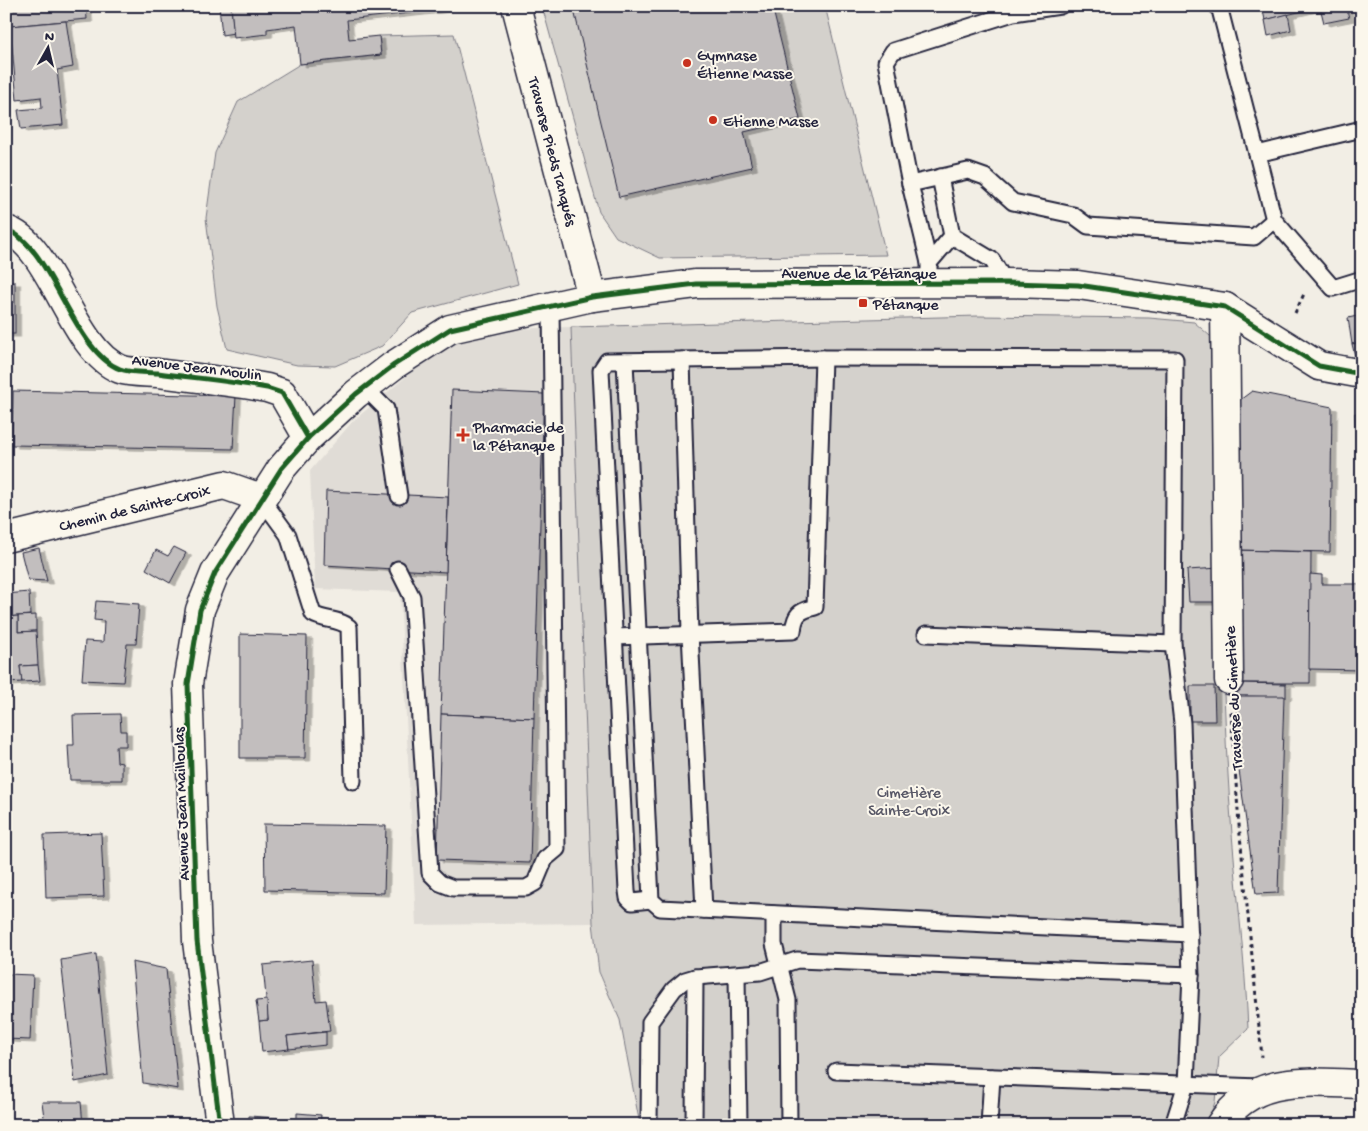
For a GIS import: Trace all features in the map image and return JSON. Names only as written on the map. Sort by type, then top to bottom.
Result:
[{"type":"street","name":"Traverse Pieds Tanqués","points":[[516,6],[592,297]]},
{"type":"street","name":"Avenue Jean Moulin","points":[[6,230],[13,232],[33,251],[86,337],[100,355],[120,369],[267,388],[282,393],[308,438]]},
{"type":"street","name":"Avenue de la Pétanque","points":[[261,498],[281,468],[308,438],[364,388],[394,365],[450,329],[592,297],[696,284],[929,274],[1006,283],[1078,286],[1225,307]]},
{"type":"street","points":[[1225,307],[1319,366],[1362,374]]},
{"type":"street","name":"Traverse du Cimetière","points":[[1225,307],[1229,680]]},
{"type":"street","name":"Chemin de Sainte-Croix","points":[[6,538],[224,485],[261,498]]},
{"type":"street","name":"Avenue Jean Mailloulas","points":[[220,1125],[197,941],[188,684],[200,610],[215,573],[261,498]]},
{"type":"street","points":[[1220,1125],[1246,1098],[1265,1088],[1301,1083],[1362,1084]]},
{"type":"lane","points":[[929,274],[886,62],[893,51],[1013,13],[1060,6]]},
{"type":"lane","points":[[1216,6],[1220,10],[1274,220],[1333,288],[1362,279]]},
{"type":"lane","points":[[1257,154],[1362,129]]},
{"type":"lane","points":[[910,184],[968,170],[985,177],[1013,202],[1073,215],[1088,226],[1254,237],[1274,220]]},
{"type":"lane","points":[[929,274],[952,236],[940,177]]},
{"type":"lane","points":[[952,236],[992,260],[1006,283]]},
{"type":"lane","points":[[398,569],[412,597],[430,873],[440,884],[453,888],[526,888],[535,883],[545,859],[557,849],[551,306]]},
{"type":"lane","points":[[614,637],[793,631],[794,618],[803,610],[815,606],[823,358]]},
{"type":"lane","points":[[651,900],[632,902],[628,898],[627,891],[600,370],[607,361],[823,358],[1175,359],[1173,644],[1182,723],[1192,975],[1186,1084],[1173,1125]]},
{"type":"lane","points":[[682,360],[690,633],[704,910]]},
{"type":"lane","points":[[625,361],[651,900],[660,908],[1190,934]]},
{"type":"lane","points":[[364,388],[386,409],[399,496]]},
{"type":"lane","points":[[261,498],[288,536],[313,614],[321,619],[341,621],[349,627],[354,781]]},
{"type":"lane","points":[[926,634],[1173,644]]},
{"type":"lane","points":[[774,914],[774,944],[788,1000],[789,1125]]},
{"type":"lane","points":[[649,1125],[650,1022],[674,988],[685,980],[695,977],[760,972],[797,960],[1192,975]]},
{"type":"lane","points":[[737,975],[738,1125]]},
{"type":"lane","points":[[694,1125],[695,977]]},
{"type":"lane","points":[[836,1071],[1265,1088]]},
{"type":"lane","points":[[989,1125],[992,1076]]},
{"type":"path","points":[[1281,342],[1316,268]]},
{"type":"shaded area","points":[[571,327],[593,923],[416,925],[400,592],[315,589],[310,471],[353,421],[450,340],[507,329]]},
{"type":"green space","name":"Etienne Masse","points":[[542,6],[825,6],[886,255],[660,258],[616,237],[599,212]]},
{"type":"green space","points":[[454,34],[518,284],[412,313],[382,346],[335,366],[297,365],[227,349],[217,306],[206,218],[215,153],[238,102],[300,64],[381,55],[379,36]]},
{"type":"green space","name":"Cimetière Sainte-Croix","points":[[978,316],[1149,318],[1194,322],[1218,343],[1221,575],[1226,749],[1248,1029],[1219,1057],[1215,1102],[1207,1125],[640,1125],[620,1020],[599,972],[593,923],[571,327]]},
{"type":"building","points":[[7,6],[86,6],[87,19],[10,26]]},
{"type":"building","points":[[219,6],[231,6],[234,33],[222,35]]},
{"type":"building","points":[[231,6],[445,6],[446,9],[347,20],[349,39],[379,36],[381,55],[300,64],[296,25],[267,29],[267,34],[234,38]]},
{"type":"building","name":"Gymnase Étienne Masse","points":[[573,6],[772,6],[800,119],[744,132],[752,167],[619,197]]},
{"type":"building","points":[[1262,6],[1346,6],[1349,18],[1324,23],[1320,7],[1265,20]]},
{"type":"building","points":[[1288,14],[1291,30],[1268,36],[1265,20]]},
{"type":"building","points":[[66,21],[73,67],[57,70],[63,125],[21,129],[18,110],[42,108],[41,97],[17,100],[10,26]]},
{"type":"building","points":[[6,282],[15,282],[15,334],[6,334]]},
{"type":"building","points":[[1362,315],[1362,342],[1352,344],[1348,318]]},
{"type":"building","points":[[1362,342],[1362,357],[1355,356],[1352,344]]},
{"type":"building","points":[[452,390],[544,394],[534,718],[441,714]]},
{"type":"building","points":[[13,391],[236,396],[233,449],[12,445]]},
{"type":"building","points":[[1252,391],[1332,407],[1330,552],[1234,550],[1234,441],[1240,400]]},
{"type":"building","points":[[1355,413],[1362,414],[1362,450],[1356,449]]},
{"type":"building","points":[[326,491],[448,497],[446,572],[324,565]]},
{"type":"building","points":[[174,547],[186,553],[170,583],[146,569],[156,550],[168,556]]},
{"type":"building","points":[[39,548],[47,581],[28,580],[21,552]]},
{"type":"building","points":[[1234,550],[1311,552],[1310,683],[1237,683]]},
{"type":"building","points":[[1220,568],[1220,602],[1189,602],[1187,570]]},
{"type":"building","points":[[1310,574],[1322,575],[1322,584],[1362,584],[1362,670],[1309,669]]},
{"type":"building","points":[[29,592],[30,615],[6,617],[6,594]]},
{"type":"building","points":[[96,601],[139,604],[136,644],[127,644],[123,682],[82,680],[85,641],[103,642],[104,621],[94,620]]},
{"type":"building","points":[[36,615],[36,631],[18,632],[18,616]]},
{"type":"building","points":[[18,616],[18,632],[36,631],[38,665],[20,666],[22,682],[6,683],[6,617]]},
{"type":"building","points":[[240,634],[307,636],[305,758],[240,758]]},
{"type":"building","points":[[38,665],[40,681],[22,682],[20,666]]},
{"type":"building","points":[[1237,683],[1286,684],[1286,697],[1237,696]]},
{"type":"building","points":[[1190,686],[1214,686],[1215,721],[1190,721]]},
{"type":"building","points":[[1237,696],[1284,696],[1278,893],[1256,894],[1239,770]]},
{"type":"building","points":[[120,714],[121,731],[126,731],[126,746],[116,746],[117,762],[122,763],[122,780],[70,780],[68,745],[74,745],[73,715]]},
{"type":"building","points":[[441,714],[534,718],[530,863],[437,860]]},
{"type":"building","points":[[264,824],[386,826],[384,893],[265,890]]},
{"type":"building","points":[[101,833],[104,896],[46,898],[44,835]]},
{"type":"building","points":[[96,954],[108,1075],[75,1082],[61,960]]},
{"type":"building","points":[[312,960],[316,1001],[326,1000],[330,1031],[287,1036],[289,1049],[262,1052],[259,1021],[268,1020],[263,965]]},
{"type":"building","points":[[132,962],[166,969],[178,1089],[143,1083]]},
{"type":"building","points":[[6,974],[33,975],[30,1040],[6,1039]]},
{"type":"building","points":[[267,1000],[268,1020],[259,1021],[256,1001]]},
{"type":"building","points":[[326,1032],[326,1045],[289,1049],[287,1036]]},
{"type":"building","points":[[42,1102],[81,1102],[83,1125],[45,1125]]},
{"type":"building","points":[[297,1113],[321,1115],[320,1125],[297,1125]]},
{"type":"building","points":[[249,1116],[278,1118],[278,1125],[249,1125]]},
{"type":"cycle path","points":[[6,230],[22,239],[36,255],[88,342],[103,358],[120,369],[128,371],[240,383],[282,393],[308,438]]},
{"type":"cycle path","points":[[220,1125],[197,941],[188,684],[200,610],[215,573],[281,469],[308,438],[356,394],[394,365],[450,329],[592,297],[696,284],[1006,283],[1078,285],[1225,307],[1319,366],[1362,374]]},
{"type":"place","name":"Gymnase Étienne Masse","points":[[687,63]]},
{"type":"place","name":"Etienne Masse","points":[[713,120]]},
{"type":"place","name":"Pétanque","points":[[863,303]]},
{"type":"place","name":"Pharmacie de la Pétanque","points":[[463,435]]}]
